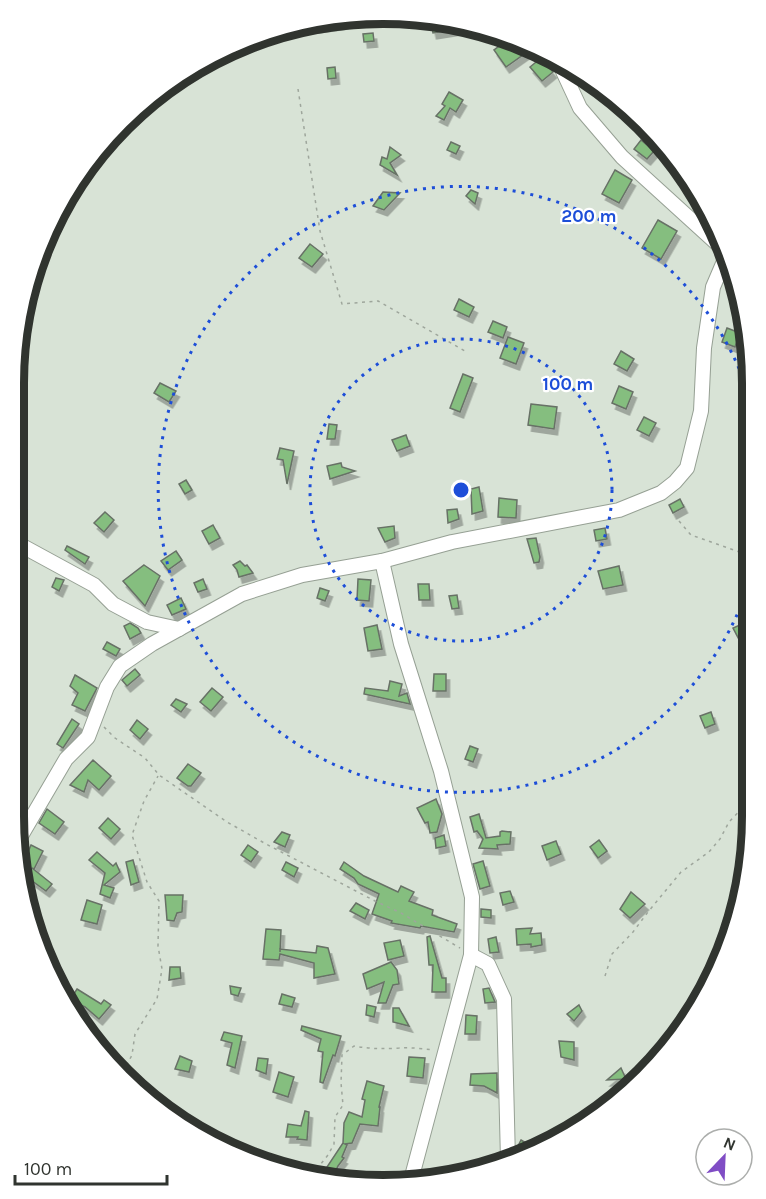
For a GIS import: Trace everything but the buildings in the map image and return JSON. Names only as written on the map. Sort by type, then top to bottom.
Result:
[{"type":"street","points":[[563,72],[580,108],[622,157],[712,239]]},
{"type":"street","points":[[25,830],[66,759],[88,737],[107,687],[120,666],[179,629],[242,594],[302,575],[381,561],[452,542],[619,510],[661,493],[675,482],[687,468],[701,411],[704,348],[713,287],[722,266]]},
{"type":"street","points":[[24,547],[94,585],[113,604],[147,622],[179,629]]},
{"type":"street","points":[[381,561],[387,577],[400,644],[441,771],[472,897],[471,955],[413,1173]]},
{"type":"street","points":[[471,955],[488,964],[504,999],[508,1152]]},
{"type":"path","points":[[298,89],[320,231],[342,304],[378,301],[465,351]]},
{"type":"path","points":[[679,521],[691,536],[742,553]]},
{"type":"path","points":[[95,718],[115,738],[145,758],[159,775],[227,822],[401,913],[471,955]]},
{"type":"path","points":[[126,1067],[132,1055],[135,1034],[157,999],[162,969],[158,946],[159,901],[147,882],[132,835],[144,801],[159,775]]},
{"type":"path","points":[[605,976],[612,954],[633,933],[681,872],[709,852],[720,839],[729,822],[742,808]]},
{"type":"path","points":[[317,1169],[334,1144],[335,1117],[343,1105],[342,1055],[354,1046],[387,1050],[400,1047],[444,1050]]}]
